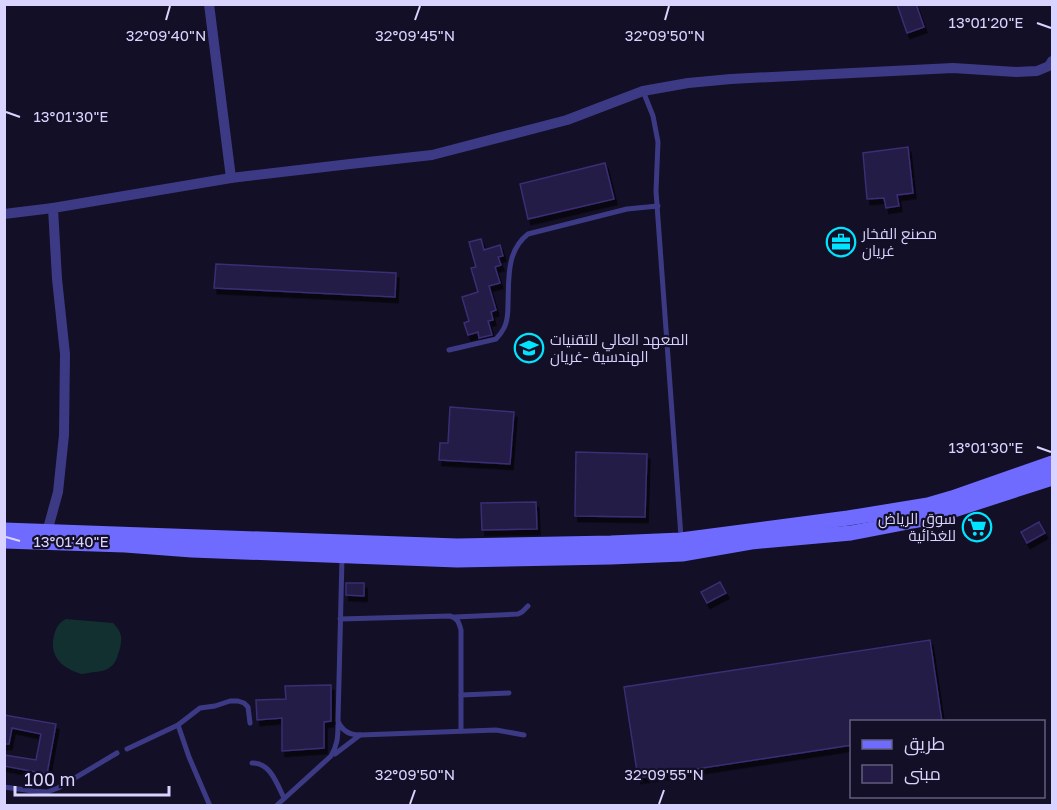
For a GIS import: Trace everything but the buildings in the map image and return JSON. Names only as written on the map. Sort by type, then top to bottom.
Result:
[{"type":"main road","points":[[928,511],[952,498],[1053,463]]},
{"type":"main road","points":[[4,541],[125,540],[367,549],[611,543],[682,547],[928,511],[1053,478]]},
{"type":"main road","points":[[4,530],[125,540],[192,550],[342,555],[367,549]]},
{"type":"street","points":[[209,4],[231,178]]},
{"type":"street","points":[[4,214],[231,178],[432,155],[567,120],[643,92],[688,83],[953,68],[1037,71],[1049,66],[1053,61]]},
{"type":"street","points":[[47,532],[58,492],[64,435],[65,354],[57,279],[53,208]]},
{"type":"lane","points":[[643,92],[653,116],[658,142],[656,191],[682,547]]},
{"type":"lane","points":[[449,350],[496,339],[506,326],[512,256],[516,246],[528,234],[627,209],[658,206]]},
{"type":"lane","points":[[331,756],[338,740],[342,555]]},
{"type":"lane","points":[[340,619],[518,614],[528,606]]},
{"type":"lane","points":[[455,617],[461,630],[461,731]]},
{"type":"lane","points":[[461,695],[509,693]]},
{"type":"lane","points":[[127,749],[178,725],[200,708],[230,701],[244,703],[248,707],[250,723]]},
{"type":"lane","points":[[338,721],[341,728],[354,735],[496,730],[524,735]]},
{"type":"lane","points":[[178,725],[210,806]]},
{"type":"lane","points":[[276,806],[331,756],[360,735]]},
{"type":"lane","points":[[4,787],[47,792],[58,788],[117,753]]},
{"type":"lane","points":[[252,763],[259,763],[268,769],[284,798]]},
{"type":"green space","points":[[66,619],[113,623],[121,637],[115,662],[103,671],[81,674],[68,669],[61,663],[55,656],[53,642],[57,628]]},
{"type":"place","name":"مصنع الفخار غريان","points":[[841,242]]},
{"type":"place","name":"المعهد العالي للتقنيات الهندسية -غريان","points":[[529,348]]},
{"type":"place","name":"سوق الرياض للغذائية","points":[[977,527]]}]
